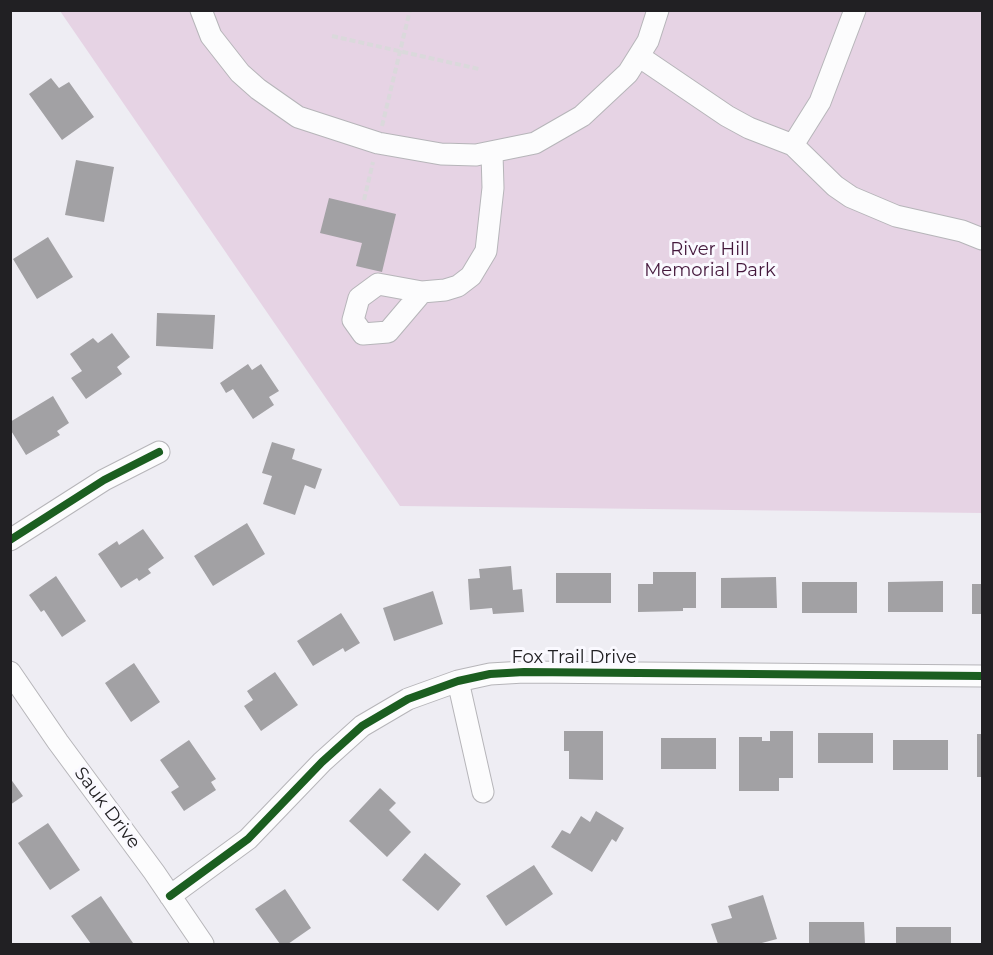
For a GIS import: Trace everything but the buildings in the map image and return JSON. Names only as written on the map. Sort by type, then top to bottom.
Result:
[{"type":"street","points":[[201,10],[211,36],[223,54],[264,94],[298,117],[378,143],[441,154],[476,155],[535,143],[574,121],[617,86],[639,57],[658,10]]},
{"type":"street","points":[[793,145],[820,102],[855,10]]},
{"type":"street","points":[[639,57],[727,116],[749,128],[793,145],[835,186],[851,197],[896,216],[962,231],[982,239]]},
{"type":"street","points":[[422,292],[458,286],[471,276],[486,251],[493,188],[492,153]]},
{"type":"street","points":[[10,540],[104,480],[159,452]]},
{"type":"street","name":"Sauk Drive","points":[[10,672],[203,945]]},
{"type":"street","name":"Fox Trail Drive","points":[[170,896],[248,839],[322,762],[362,726],[408,699],[458,681],[524,672],[982,676]]},
{"type":"street","points":[[458,681],[483,792]]},
{"type":"path","points":[[364,200],[410,10]]},
{"type":"path","points":[[332,36],[479,69]]},
{"type":"green space","name":"River Hill Memorial Park","points":[[60,11],[982,11],[982,513],[400,506]]},
{"type":"cycle path","points":[[10,540],[104,480],[159,452]]},
{"type":"cycle path","points":[[170,896],[248,839],[322,762],[362,726],[408,699],[458,681],[490,674],[524,672],[982,676]]}]
